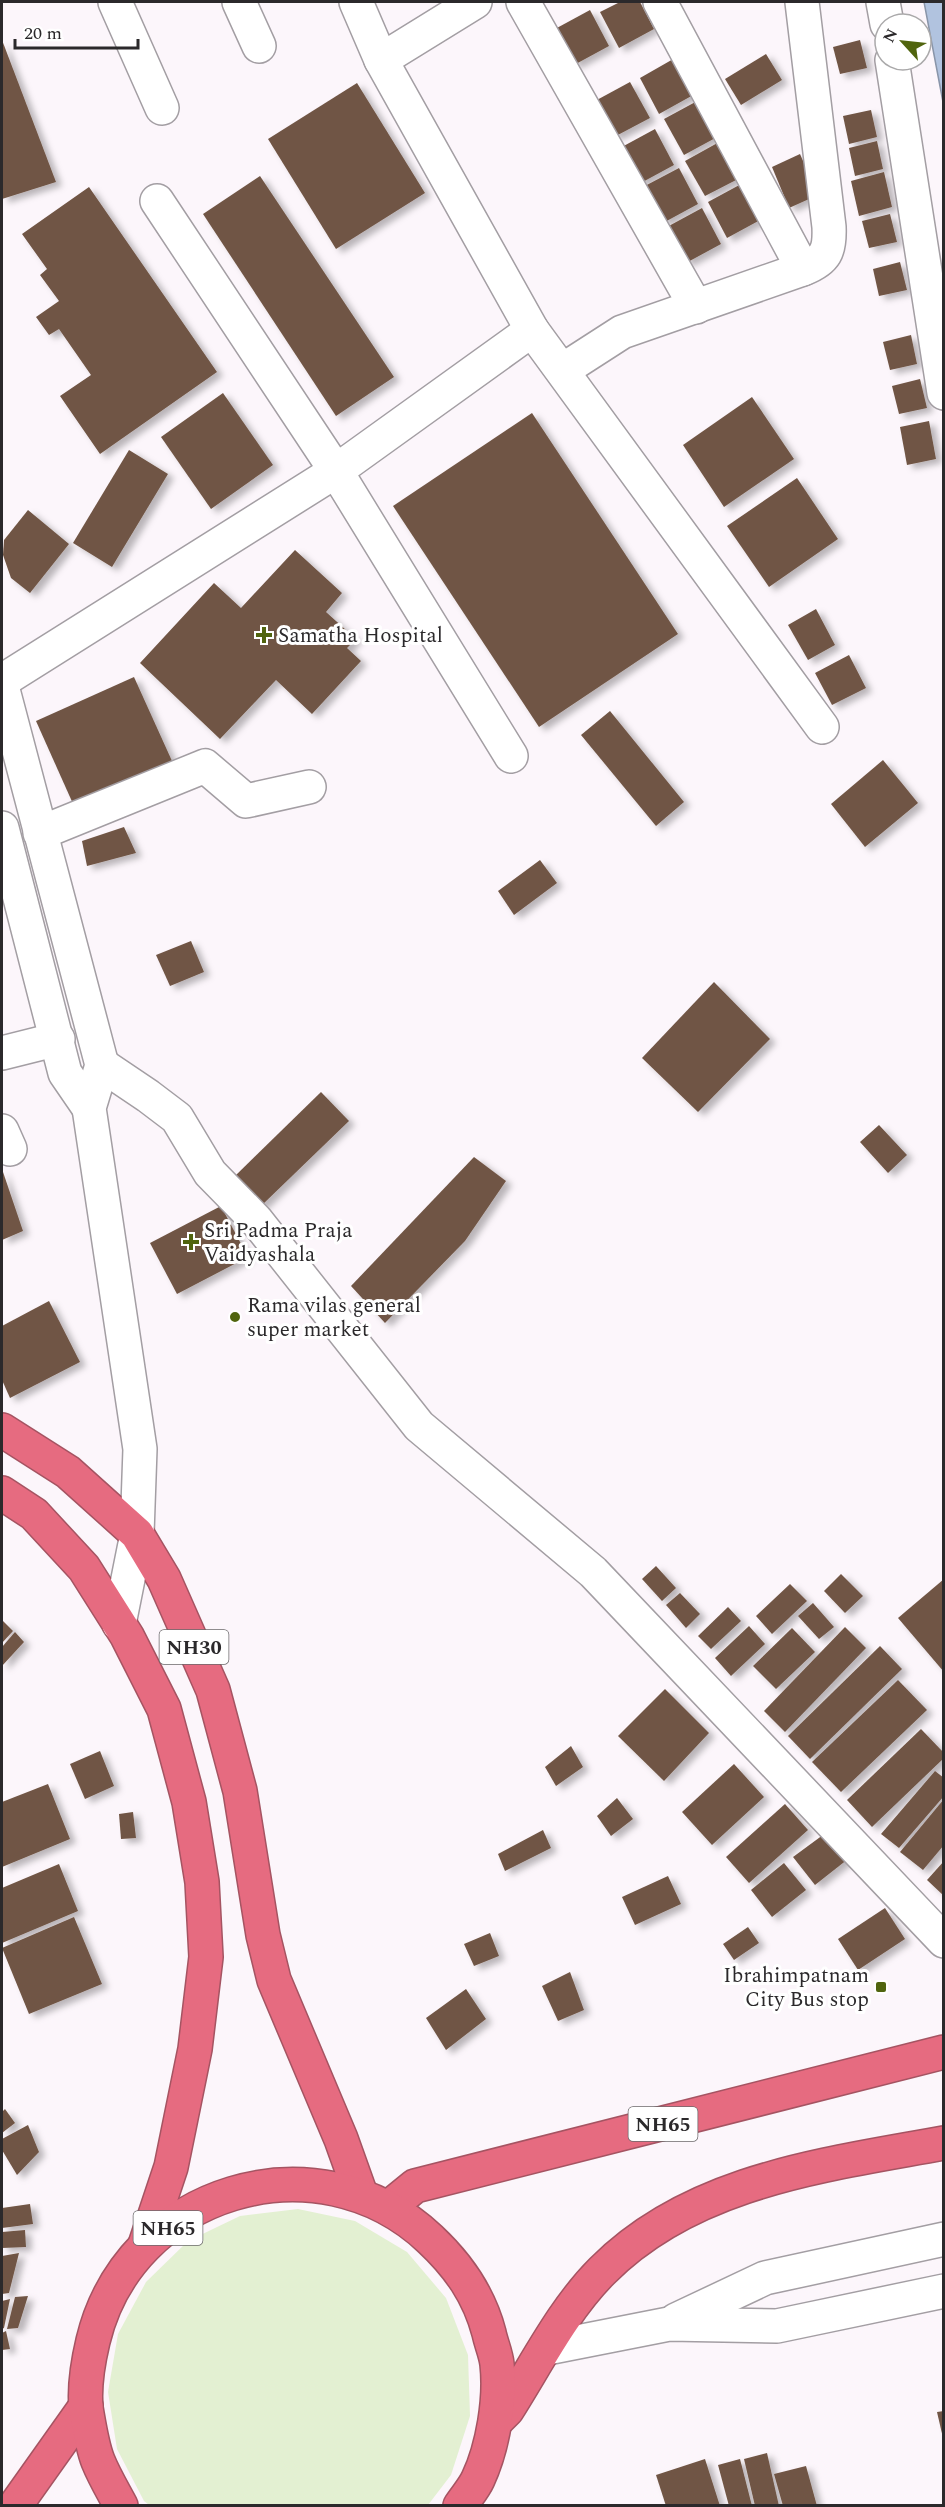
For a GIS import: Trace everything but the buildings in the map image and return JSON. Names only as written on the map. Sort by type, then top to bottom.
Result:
[{"type":"highway","name":"NH30","points":[[2,1430],[68,1472],[137,1534],[164,1579],[213,1690],[240,1791],[262,1935],[274,1980],[328,2108],[374,2201]]},
{"type":"highway","name":"NH30","points":[[2,1493],[34,1514],[84,1568],[119,1624],[164,1709],[184,1782],[202,1882],[206,1947],[195,2049],[171,2167],[145,2245]]},
{"type":"highway","name":"NH65","points":[[374,2201],[415,2187],[944,2052]]},
{"type":"highway","name":"NH65","points":[[496,2421],[507,2410],[573,2305],[602,2271],[629,2247],[706,2201],[800,2170],[944,2143]]},
{"type":"highway","name":"NH65","points":[[121,2505],[97,2460],[86,2406],[88,2362],[98,2319],[118,2280],[145,2245],[192,2210],[246,2188],[304,2183],[374,2201],[411,2221],[453,2260],[482,2309],[497,2364],[496,2421],[478,2480],[460,2505]]},
{"type":"highway","points":[[15,2505],[86,2406]]},
{"type":"street","points":[[115,2],[162,108]]},
{"type":"street","points":[[239,2],[260,46]]},
{"type":"street","points":[[356,2],[381,60],[532,330],[563,369],[822,727]]},
{"type":"street","points":[[381,60],[475,2]]},
{"type":"street","points":[[523,2],[696,307]]},
{"type":"street","points":[[660,2],[803,270]]},
{"type":"street","points":[[563,369],[622,332],[803,270],[818,264],[826,254],[830,242],[802,2]]},
{"type":"street","points":[[894,72],[944,393]]},
{"type":"street","points":[[157,201],[336,471],[511,756]]},
{"type":"street","points":[[119,1624],[137,1534],[140,1449],[89,1108],[102,1065],[2,683],[336,471],[532,330]]},
{"type":"street","points":[[40,833],[205,766],[246,801],[309,787]]},
{"type":"street","points":[[2,828],[65,1073],[89,1108]]},
{"type":"street","points":[[2,1053],[58,1039]]},
{"type":"street","points":[[102,1065],[177,1118],[210,1173],[256,1220],[419,1426],[592,1572],[944,1941]]},
{"type":"street","points":[[669,2324],[765,2278],[944,2239]]},
{"type":"street","points":[[547,2348],[669,2324],[777,2326],[944,2291]]},
{"type":"green space","points":[[298,2209],[355,2221],[407,2252],[446,2298],[468,2355],[470,2416],[451,2475],[428,2505],[149,2505],[144,2501],[117,2449],[108,2392],[118,2334],[146,2282],[188,2241],[240,2216]]},
{"type":"water","points":[[924,2],[943,2],[943,102],[933,49],[933,12],[926,12]]},
{"type":"place","name":"Samatha Hospital","points":[[264,635]]},
{"type":"place","name":"Sri Padma Praja Vaidyashala","points":[[191,1242]]},
{"type":"place","name":"Rama vilas general super market","points":[[235,1317]]},
{"type":"place","name":"Ibrahimpatnam City Bus stop","points":[[881,1987]]}]
